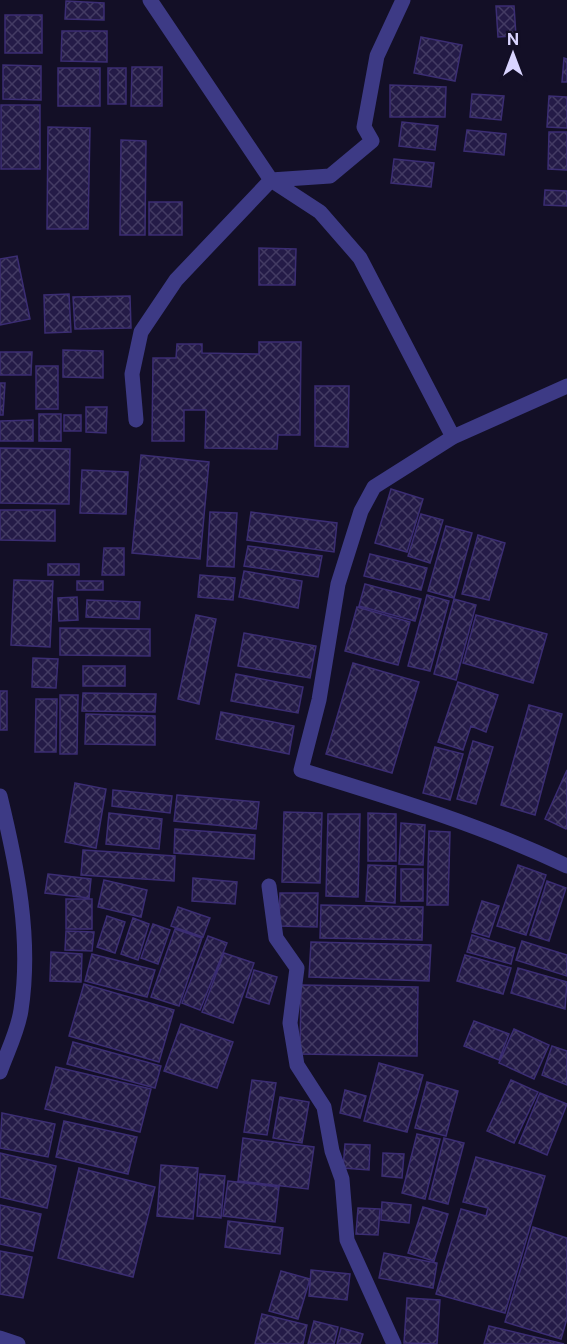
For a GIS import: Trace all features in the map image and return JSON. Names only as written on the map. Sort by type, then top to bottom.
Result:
[{"type":"street","points":[[150,0],[271,180],[320,212],[360,258],[453,437]]},
{"type":"street","points":[[136,420],[132,374],[141,332],[176,280],[271,180],[330,176],[372,141],[364,128],[377,56],[403,0]]},
{"type":"street","points":[[567,386],[453,437],[374,487],[361,511],[338,584],[319,700],[301,770],[444,814],[567,866]]},
{"type":"street","points":[[0,796],[13,851],[25,923],[21,1012],[0,1072]]},
{"type":"street","points":[[269,886],[276,938],[297,968],[290,1023],[297,1065],[324,1107],[332,1151],[342,1179],[347,1240],[394,1344]]},
{"type":"street","points":[[0,1338],[18,1344]]},
{"type":"building","points":[[66,1],[104,3],[104,20],[65,19]]},
{"type":"building","points":[[496,6],[514,6],[516,36],[498,37]]},
{"type":"building","points":[[5,15],[42,15],[42,53],[5,53]]},
{"type":"building","points":[[62,31],[107,31],[107,62],[61,61]]},
{"type":"building","points":[[421,37],[462,45],[455,81],[414,73]]},
{"type":"building","points":[[564,58],[567,59],[567,82],[562,82]]},
{"type":"building","points":[[3,65],[41,66],[41,100],[3,99]]},
{"type":"building","points":[[132,67],[162,67],[162,106],[131,106]]},
{"type":"building","points":[[58,68],[100,68],[100,106],[58,106]]},
{"type":"building","points":[[108,68],[126,68],[126,104],[108,104]]},
{"type":"building","points":[[390,85],[446,87],[445,117],[390,117]]},
{"type":"building","points":[[472,94],[504,96],[501,120],[470,117]]},
{"type":"building","points":[[549,96],[567,97],[567,128],[547,127]]},
{"type":"building","points":[[1,105],[40,105],[40,169],[1,169]]},
{"type":"building","points":[[402,122],[438,126],[435,150],[399,146]]},
{"type":"building","points":[[48,127],[90,128],[88,229],[47,229]]},
{"type":"building","points":[[467,130],[506,134],[504,155],[464,151]]},
{"type":"building","points":[[549,132],[567,132],[567,170],[548,169]]},
{"type":"building","points":[[121,140],[146,141],[145,235],[120,235]]},
{"type":"building","points":[[394,159],[434,163],[431,187],[391,183]]},
{"type":"building","points":[[545,190],[567,191],[567,206],[544,205]]},
{"type":"building","points":[[149,202],[182,202],[182,235],[149,235]]},
{"type":"building","points":[[259,248],[296,249],[295,285],[259,285]]},
{"type":"building","points":[[17,256],[30,319],[0,325],[0,259]]},
{"type":"building","points":[[69,294],[71,332],[45,333],[44,295]]},
{"type":"building","points":[[130,296],[131,328],[75,329],[73,297]]},
{"type":"building","points":[[259,342],[301,342],[300,435],[278,435],[277,449],[205,448],[206,410],[184,410],[184,441],[152,441],[153,358],[176,358],[177,344],[202,344],[202,353],[259,354]]},
{"type":"building","points":[[63,350],[103,351],[103,378],[63,377]]},
{"type":"building","points":[[0,352],[32,352],[31,375],[0,375]]},
{"type":"building","points":[[36,366],[58,366],[58,409],[36,409]]},
{"type":"building","points":[[0,383],[5,383],[3,415],[0,415]]},
{"type":"building","points":[[315,386],[349,386],[348,447],[315,446]]},
{"type":"building","points":[[86,407],[107,407],[106,433],[86,432]]},
{"type":"building","points":[[39,414],[61,414],[61,441],[39,441]]},
{"type":"building","points":[[64,415],[81,415],[81,431],[64,431]]},
{"type":"building","points":[[33,420],[33,441],[0,441],[0,421]]},
{"type":"building","points":[[0,448],[70,449],[69,504],[0,503]]},
{"type":"building","points":[[141,455],[209,462],[200,559],[132,553]]},
{"type":"building","points":[[82,470],[128,472],[126,514],[80,513]]},
{"type":"building","points":[[391,489],[423,499],[407,552],[375,543]]},
{"type":"building","points":[[0,510],[55,510],[55,541],[0,540]]},
{"type":"building","points":[[210,512],[237,513],[234,567],[207,566]]},
{"type":"building","points":[[251,512],[337,523],[334,552],[247,540]]},
{"type":"building","points":[[421,514],[443,520],[430,563],[408,556]]},
{"type":"building","points":[[446,526],[472,533],[454,598],[428,591]]},
{"type":"building","points":[[478,535],[505,543],[489,600],[462,594]]},
{"type":"building","points":[[248,546],[322,556],[318,577],[244,566]]},
{"type":"building","points":[[104,548],[124,548],[124,575],[102,575]]},
{"type":"building","points":[[370,554],[427,568],[421,590],[364,576]]},
{"type":"building","points":[[48,564],[79,564],[79,575],[48,575]]},
{"type":"building","points":[[244,571],[302,581],[298,608],[239,597]]},
{"type":"building","points":[[200,575],[235,578],[233,600],[198,597]]},
{"type":"building","points":[[14,580],[53,581],[50,647],[11,645]]},
{"type":"building","points":[[77,581],[103,581],[103,590],[77,590]]},
{"type":"building","points":[[365,584],[421,599],[415,621],[359,606]]},
{"type":"building","points":[[427,595],[449,601],[430,671],[408,666]]},
{"type":"building","points":[[77,597],[78,620],[59,621],[58,598]]},
{"type":"building","points":[[454,599],[476,605],[456,680],[434,674]]},
{"type":"building","points":[[87,600],[140,602],[139,619],[86,617]]},
{"type":"building","points":[[357,607],[410,622],[398,665],[345,651]]},
{"type":"building","points":[[196,615],[216,619],[199,704],[178,699]]},
{"type":"building","points":[[476,615],[547,634],[533,683],[463,663]]},
{"type":"building","points":[[60,628],[150,629],[150,656],[60,655]]},
{"type":"building","points":[[244,633],[316,646],[310,678],[238,666]]},
{"type":"building","points":[[33,658],[58,659],[56,688],[32,687]]},
{"type":"building","points":[[353,663],[419,682],[392,773],[326,754]]},
{"type":"building","points":[[83,666],[125,666],[125,686],[83,686]]},
{"type":"building","points":[[236,674],[303,687],[298,713],[231,701]]},
{"type":"building","points":[[458,682],[498,695],[486,732],[471,726],[463,750],[438,742]]},
{"type":"building","points":[[0,691],[7,691],[7,730],[0,730]]},
{"type":"building","points":[[83,693],[156,694],[155,712],[82,711]]},
{"type":"building","points":[[60,695],[78,695],[77,754],[60,754]]},
{"type":"building","points":[[36,699],[57,699],[56,752],[35,752]]},
{"type":"building","points":[[529,705],[562,714],[535,815],[501,805]]},
{"type":"building","points":[[221,712],[294,726],[289,754],[216,739]]},
{"type":"building","points":[[86,714],[155,716],[155,745],[85,744]]},
{"type":"building","points":[[473,741],[493,747],[476,804],[457,799]]},
{"type":"building","points":[[435,747],[463,754],[450,800],[423,793]]},
{"type":"building","points":[[567,770],[567,827],[566,829],[545,819]]},
{"type":"building","points":[[75,783],[106,789],[96,848],[65,842]]},
{"type":"building","points":[[113,790],[172,796],[170,813],[112,806]]},
{"type":"building","points":[[177,795],[259,802],[256,829],[174,821]]},
{"type":"building","points":[[284,812],[322,813],[320,883],[282,882]]},
{"type":"building","points":[[109,813],[162,819],[159,849],[106,844]]},
{"type":"building","points":[[368,813],[396,814],[396,861],[368,861]]},
{"type":"building","points":[[328,814],[360,814],[358,897],[326,896]]},
{"type":"building","points":[[401,823],[425,825],[423,865],[399,864]]},
{"type":"building","points":[[175,829],[255,835],[254,859],[174,853]]},
{"type":"building","points":[[429,831],[450,832],[448,905],[427,905]]},
{"type":"building","points":[[83,850],[175,856],[174,881],[81,875]]},
{"type":"building","points":[[368,865],[396,866],[395,903],[366,901]]},
{"type":"building","points":[[518,865],[546,875],[526,935],[497,926]]},
{"type":"building","points":[[401,869],[423,869],[423,901],[401,901]]},
{"type":"building","points":[[48,874],[91,879],[89,898],[45,893]]},
{"type":"building","points":[[193,878],[237,882],[235,904],[192,901]]},
{"type":"building","points":[[104,880],[147,890],[141,917],[98,907]]},
{"type":"building","points":[[547,881],[566,888],[549,941],[530,935]]},
{"type":"building","points":[[280,893],[318,893],[317,927],[279,926]]},
{"type":"building","points":[[66,899],[92,899],[92,929],[66,929]]},
{"type":"building","points":[[482,901],[499,906],[489,937],[472,932]]},
{"type":"building","points":[[321,905],[423,907],[422,940],[320,938]]},
{"type":"building","points":[[178,907],[210,918],[203,937],[171,926]]},
{"type":"building","points":[[107,916],[125,922],[115,953],[97,947]]},
{"type":"building","points":[[133,918],[149,924],[138,960],[121,954]]},
{"type":"building","points":[[153,924],[170,930],[158,964],[141,958]]},
{"type":"building","points":[[175,929],[202,938],[179,1006],[151,997]]},
{"type":"building","points":[[66,931],[94,932],[92,951],[65,950]]},
{"type":"building","points":[[472,935],[515,948],[511,964],[467,952]]},
{"type":"building","points":[[208,936],[227,943],[200,1010],[182,1003]]},
{"type":"building","points":[[522,941],[567,955],[567,976],[516,960]]},
{"type":"building","points":[[311,942],[431,945],[429,981],[309,977]]},
{"type":"building","points":[[51,952],[82,954],[81,982],[50,981]]},
{"type":"building","points":[[224,953],[254,963],[233,1023],[202,1012]]},
{"type":"building","points":[[92,954],[155,970],[147,997],[85,981]]},
{"type":"building","points":[[465,955],[511,968],[503,994],[457,981]]},
{"type":"building","points":[[518,968],[567,982],[565,1009],[511,993]]},
{"type":"building","points":[[254,970],[277,977],[269,1004],[246,997]]},
{"type":"building","points":[[84,984],[174,1010],[159,1062],[69,1036]]},
{"type":"building","points":[[301,985],[418,987],[417,1056],[300,1054]]},
{"type":"building","points":[[474,1021],[509,1034],[499,1060],[464,1046]]},
{"type":"building","points":[[181,1024],[233,1042],[217,1088],[164,1071]]},
{"type":"building","points":[[514,1029],[549,1045],[534,1079],[499,1063]]},
{"type":"building","points":[[73,1042],[161,1066],[155,1088],[67,1064]]},
{"type":"building","points":[[552,1046],[567,1051],[567,1085],[542,1075]]},
{"type":"building","points":[[379,1063],[423,1075],[407,1132],[364,1121]]},
{"type":"building","points":[[56,1067],[151,1089],[140,1132],[45,1109]]},
{"type":"building","points":[[252,1080],[276,1083],[267,1135],[244,1132]]},
{"type":"building","points":[[511,1080],[538,1092],[514,1143],[487,1131]]},
{"type":"building","points":[[427,1082],[458,1091],[446,1136],[415,1128]]},
{"type":"building","points":[[345,1090],[366,1096],[360,1118],[340,1113]]},
{"type":"building","points":[[540,1093],[567,1104],[547,1155],[519,1143]]},
{"type":"building","points":[[280,1097],[309,1102],[302,1143],[273,1138]]},
{"type":"building","points":[[2,1113],[55,1124],[48,1157],[0,1148]]},
{"type":"building","points":[[64,1121],[137,1137],[128,1174],[56,1157]]},
{"type":"building","points":[[417,1134],[440,1139],[425,1199],[402,1193]]},
{"type":"building","points":[[243,1138],[314,1147],[308,1189],[238,1181]]},
{"type":"building","points":[[444,1138],[464,1143],[448,1204],[429,1199]]},
{"type":"building","points":[[345,1144],[370,1145],[369,1170],[343,1168]]},
{"type":"building","points":[[0,1153],[56,1166],[47,1208],[0,1197]]},
{"type":"building","points":[[383,1153],[404,1154],[402,1178],[382,1176]]},
{"type":"building","points":[[476,1157],[545,1176],[505,1313],[436,1294],[461,1209],[486,1216],[488,1208],[463,1202]]},
{"type":"building","points":[[161,1165],[198,1168],[193,1219],[157,1216]]},
{"type":"building","points":[[79,1168],[155,1187],[133,1277],[58,1258]]},
{"type":"building","points":[[200,1174],[225,1176],[221,1218],[197,1216]]},
{"type":"building","points":[[228,1181],[279,1187],[275,1222],[223,1216]]},
{"type":"building","points":[[382,1202],[411,1205],[409,1223],[381,1220]]},
{"type":"building","points":[[0,1205],[41,1214],[33,1251],[0,1244]]},
{"type":"building","points":[[423,1207],[448,1214],[434,1261],[408,1253]]},
{"type":"building","points":[[358,1208],[380,1209],[378,1235],[356,1234]]},
{"type":"building","points":[[228,1221],[283,1228],[280,1254],[225,1247]]},
{"type":"building","points":[[533,1227],[567,1238],[567,1319],[561,1339],[505,1322]]},
{"type":"building","points":[[0,1251],[32,1257],[23,1298],[0,1294]]},
{"type":"building","points":[[384,1253],[437,1263],[433,1288],[379,1278]]},
{"type":"building","points":[[311,1270],[350,1274],[347,1300],[309,1296]]},
{"type":"building","points":[[281,1271],[310,1279],[298,1319],[269,1311]]},
{"type":"building","points":[[407,1298],[440,1300],[437,1344],[404,1343]]},
{"type":"building","points":[[262,1314],[307,1325],[303,1344],[255,1344]]},
{"type":"building","points":[[314,1321],[338,1327],[334,1344],[308,1344]]},
{"type":"building","points":[[489,1326],[564,1344],[484,1344]]},
{"type":"building","points":[[341,1328],[363,1334],[360,1344],[337,1344]]}]
